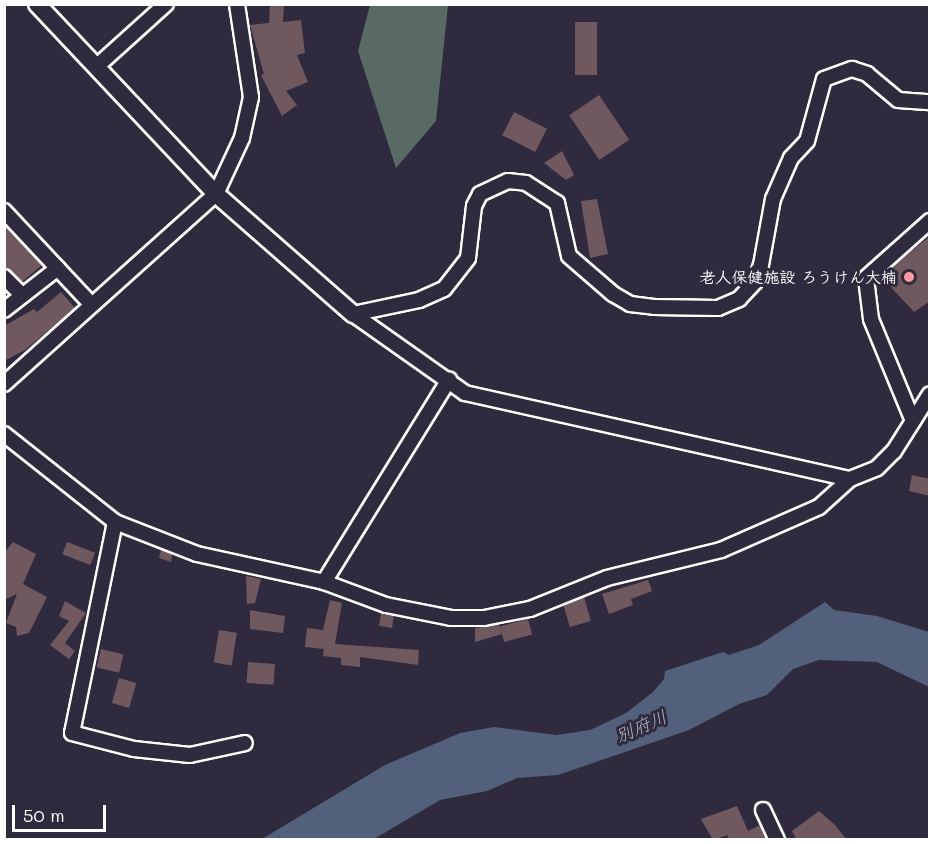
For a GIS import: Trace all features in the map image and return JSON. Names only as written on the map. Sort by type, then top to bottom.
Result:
[{"type":"street","points":[[37,4],[216,194],[353,314],[465,393],[850,479]]},
{"type":"street","points":[[96,67],[166,4]]},
{"type":"street","points":[[4,384],[216,194],[242,138],[251,97],[237,4]]},
{"type":"street","points":[[353,314],[410,303],[444,289],[468,258],[474,206],[480,194],[508,181],[526,183],[557,203],[569,256],[613,294],[630,304],[654,307],[718,308],[739,299],[755,282],[773,199],[791,158],[807,141],[824,79],[840,70],[852,69],[867,74],[898,100],[930,102]]},
{"type":"street","points":[[4,211],[91,304]]},
{"type":"street","points":[[913,421],[872,319],[866,278],[930,221]]},
{"type":"street","points":[[4,310],[21,294],[58,268]]},
{"type":"street","points":[[4,277],[21,294]]},
{"type":"street","points":[[324,582],[449,380]]},
{"type":"street","points":[[4,434],[116,522],[197,554],[324,582],[386,605],[451,618],[484,618],[519,612],[555,601],[607,578],[698,557],[743,541],[819,507],[850,479],[877,468],[894,451],[930,394]]},
{"type":"street","points":[[116,522],[72,733],[134,749],[190,755],[245,743]]},
{"type":"street","points":[[763,810],[777,840]]},
{"type":"green space","points":[[370,5],[448,5],[436,121],[396,168],[358,51]]},
{"type":"water","name":"別府川","points":[[825,602],[834,610],[877,616],[929,632],[929,687],[877,662],[819,660],[793,669],[767,695],[739,704],[689,730],[558,775],[517,778],[487,791],[440,800],[374,839],[262,839],[385,765],[460,733],[494,727],[556,735],[590,730],[626,713],[653,692],[664,679],[665,671],[723,652],[729,655],[759,645]]},
{"type":"building","points":[[270,5],[284,6],[283,22],[301,20],[305,53],[297,55],[308,82],[286,91],[297,105],[282,116],[261,75],[264,74],[250,25],[269,23]]},
{"type":"building","points":[[575,22],[597,22],[597,75],[575,75]]},
{"type":"building","points":[[599,95],[629,140],[599,160],[569,115]]},
{"type":"building","points":[[514,112],[547,129],[535,152],[502,135]]},
{"type":"building","points":[[562,151],[574,175],[566,180],[544,163]]},
{"type":"building","points":[[597,199],[608,254],[590,258],[581,201]]},
{"type":"building","points":[[4,225],[42,265],[22,282],[4,268]]},
{"type":"building","name":"老人保健施設 ろうけん大楠","points":[[930,236],[930,301],[914,312],[888,284],[892,283],[885,273]]},
{"type":"building","points":[[61,292],[75,308],[25,350],[4,361],[4,326],[34,309],[37,312]]},
{"type":"building","points":[[912,475],[930,479],[930,496],[909,491]]},
{"type":"building","points":[[13,542],[36,554],[23,584],[47,597],[29,633],[17,636],[16,627],[6,623],[17,594],[4,600],[4,553]]},
{"type":"building","points":[[67,542],[95,553],[90,565],[62,554]]},
{"type":"building","points":[[161,550],[172,554],[171,562],[159,558]]},
{"type":"building","points":[[246,576],[261,579],[255,603],[247,604]]},
{"type":"building","points":[[648,580],[652,591],[631,599],[633,605],[609,614],[602,594]]},
{"type":"building","points":[[584,597],[591,621],[570,627],[563,603]]},
{"type":"building","points":[[330,600],[342,603],[335,644],[419,650],[418,665],[360,657],[360,667],[341,665],[341,658],[323,656],[324,649],[305,647],[307,628],[323,630]]},
{"type":"building","points":[[65,601],[86,613],[65,643],[75,651],[69,659],[50,645],[69,621],[59,616]]},
{"type":"building","points":[[250,610],[285,616],[283,633],[250,629]]},
{"type":"building","points":[[381,614],[394,616],[392,628],[379,626]]},
{"type":"building","points":[[528,619],[532,634],[504,642],[500,627]]},
{"type":"building","points":[[499,624],[502,634],[475,642],[475,628]]},
{"type":"building","points":[[219,630],[237,633],[232,665],[214,663]]},
{"type":"building","points":[[101,649],[123,654],[119,673],[97,668]]},
{"type":"building","points":[[248,662],[275,664],[273,685],[247,683]]},
{"type":"building","points":[[119,678],[136,683],[129,708],[112,703]]},
{"type":"building","points":[[737,806],[748,831],[760,825],[767,840],[727,840],[728,835],[713,840],[701,819]]},
{"type":"building","points":[[819,811],[847,840],[797,840],[792,831]]},
{"type":"place","name":"老人保健施設 ろうけん大楠","points":[[909,277]]}]
